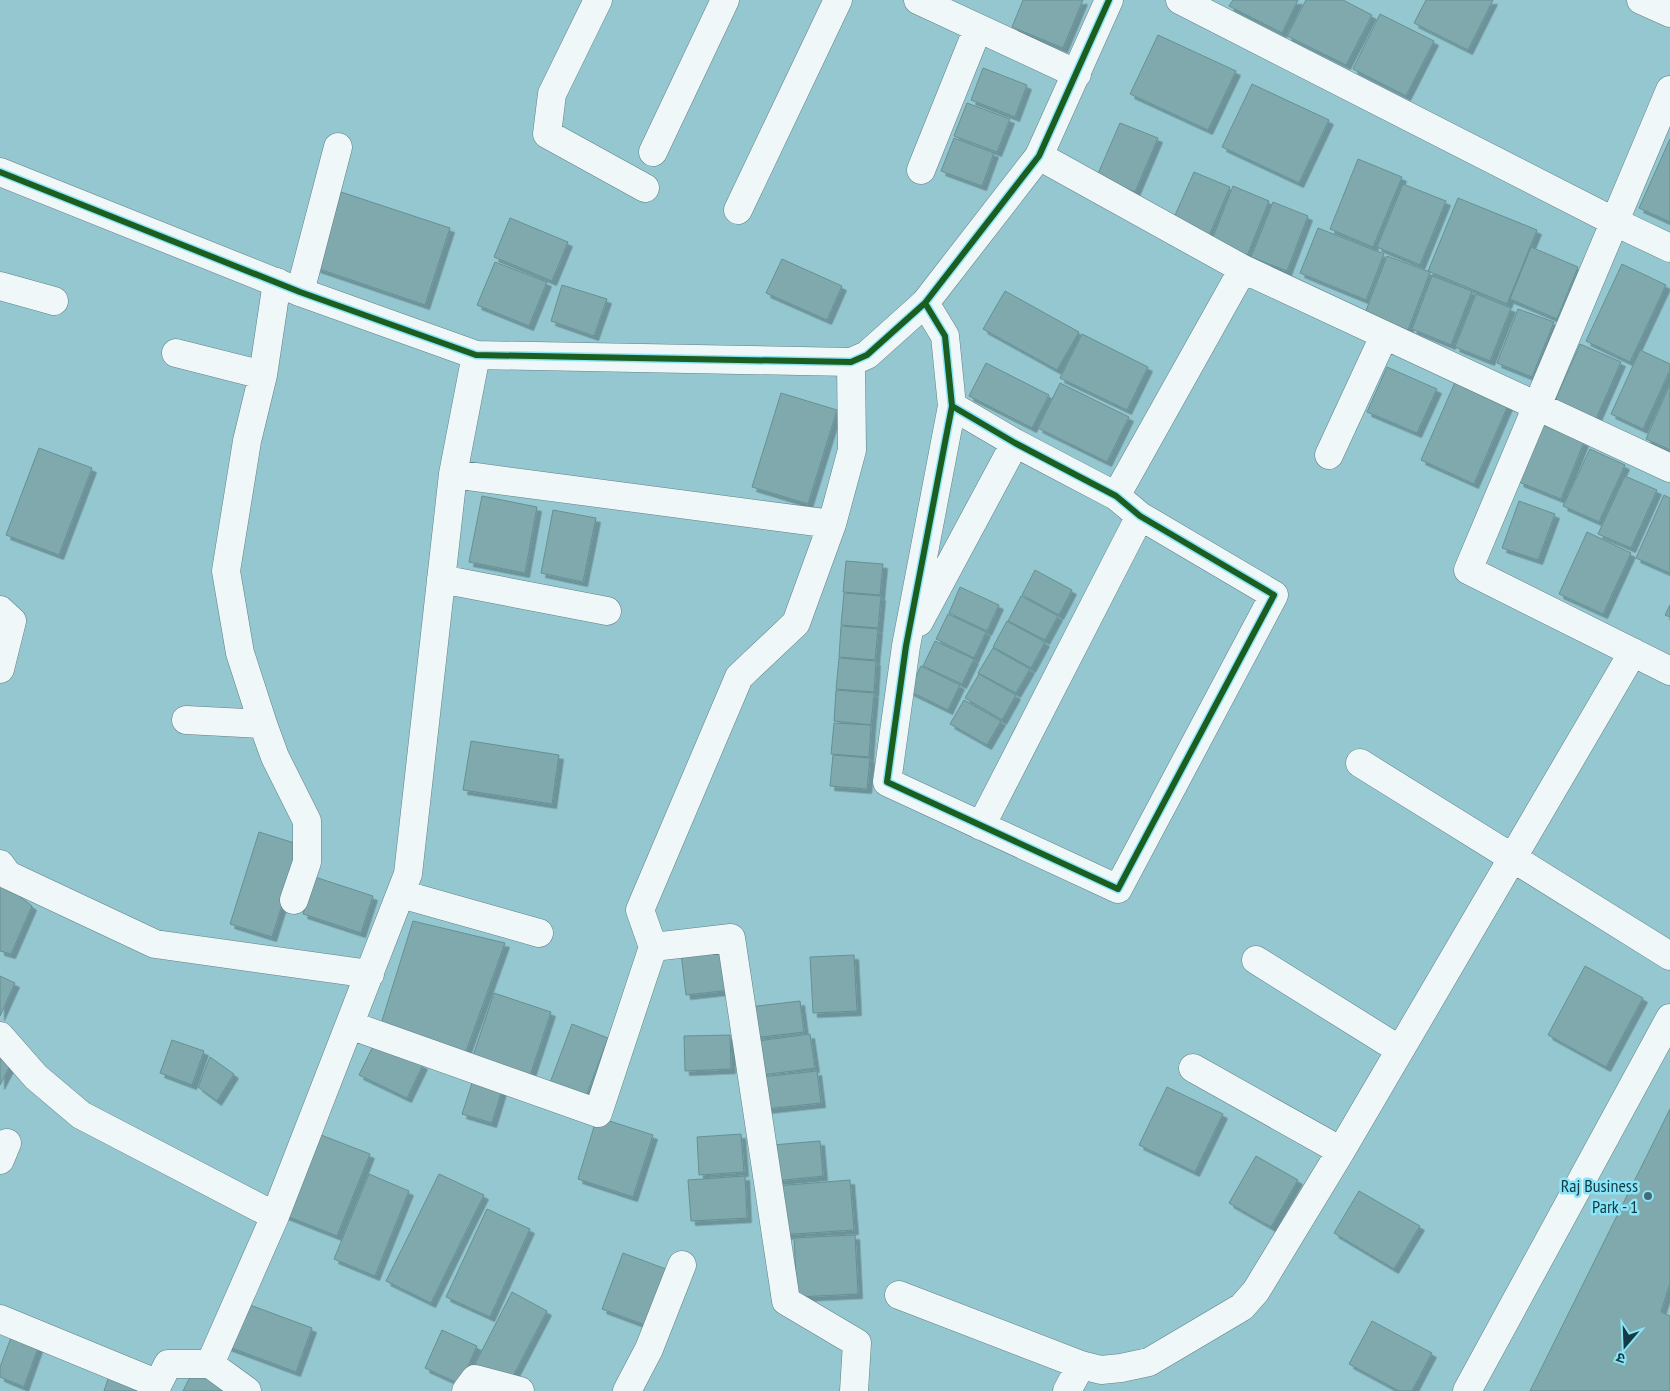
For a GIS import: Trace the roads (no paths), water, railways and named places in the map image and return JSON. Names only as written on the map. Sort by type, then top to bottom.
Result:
[{"type":"street","points":[[598,0],[552,94],[547,134],[645,188]]},
{"type":"street","points":[[653,152],[725,0]]},
{"type":"street","points":[[738,210],[838,0]]},
{"type":"street","points":[[918,0],[1077,74]]},
{"type":"street","points":[[0,172],[289,287],[476,355],[851,362],[868,355],[926,302],[1039,156],[1109,0]]},
{"type":"street","points":[[1180,0],[1615,222],[1670,248]]},
{"type":"street","points":[[1641,0],[1670,14]]},
{"type":"street","points":[[921,170],[978,28]]},
{"type":"street","points":[[1670,90],[1468,570],[1670,671]]},
{"type":"street","points":[[294,900],[307,862],[307,821],[275,757],[263,724],[240,653],[226,571],[247,441],[264,375],[289,287],[338,147]]},
{"type":"street","points":[[1039,156],[1243,269],[1670,468]]},
{"type":"street","points":[[1116,496],[1243,269]]},
{"type":"street","points":[[0,286],[54,301]]},
{"type":"street","points":[[926,302],[945,336],[952,406],[906,646],[887,782],[1118,889],[1274,595],[1140,516],[1116,496],[1015,443],[952,406]]},
{"type":"street","points":[[1329,455],[1384,336]]},
{"type":"street","points":[[176,353],[264,375]]},
{"type":"street","points":[[210,1364],[275,1216],[408,874],[453,474],[476,355]]},
{"type":"street","points":[[350,1025],[598,1113],[653,947],[640,910],[739,677],[796,623],[832,524],[852,450],[851,362]]},
{"type":"street","points":[[906,646],[1015,443]]},
{"type":"street","points":[[453,474],[832,524]]},
{"type":"street","points":[[981,826],[1140,516]]},
{"type":"street","points":[[441,579],[606,611]]},
{"type":"street","points":[[0,610],[12,621],[0,668]]},
{"type":"street","points":[[899,1294],[1081,1365],[1101,1370],[1149,1362],[1242,1307],[1256,1291],[1342,1151],[1633,652]]},
{"type":"street","points":[[186,720],[263,724]]},
{"type":"street","points":[[1360,763],[1670,956]]},
{"type":"street","points":[[0,864],[8,875],[155,944],[370,974]]},
{"type":"street","points":[[401,894],[539,933]]},
{"type":"street","points":[[653,947],[731,938],[786,1301],[857,1343],[854,1391]]},
{"type":"street","points":[[1256,960],[1400,1050]]},
{"type":"street","points":[[1467,1391],[1670,1018]]},
{"type":"street","points":[[0,1036],[36,1077],[81,1115],[275,1216]]},
{"type":"street","points":[[1193,1068],[1342,1151]]},
{"type":"street","points":[[627,1391],[648,1349],[682,1265]]},
{"type":"street","points":[[0,1319],[158,1384],[168,1364],[210,1364],[247,1391]]},
{"type":"street","points":[[1067,1391],[1081,1365]]},
{"type":"street","points":[[466,1391],[475,1378],[520,1391]]},
{"type":"place","name":"Raj Business Park - 1","points":[[1648,1196]]}]
